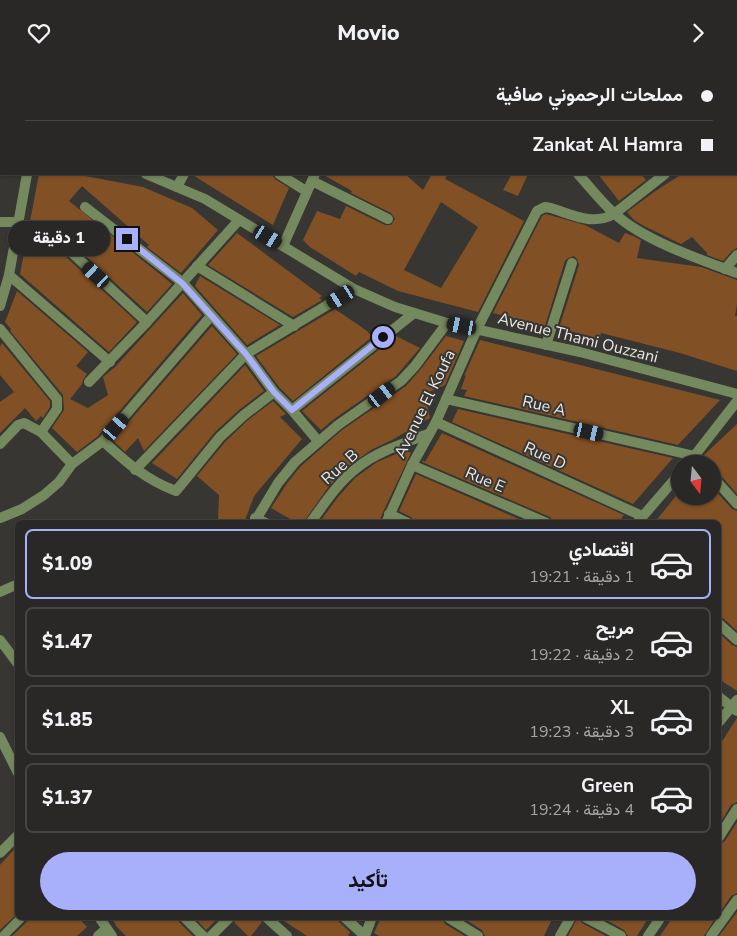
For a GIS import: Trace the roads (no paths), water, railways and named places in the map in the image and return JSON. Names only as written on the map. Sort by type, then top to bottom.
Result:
[{"type":"street","points":[[0,306],[9,275],[27,175]]},
{"type":"street","name":"Avenue Thami Ouzzani","points":[[148,175],[205,199],[354,289],[375,299],[447,323],[546,345],[737,394]]},
{"type":"street","points":[[178,187],[184,175]]},
{"type":"street","points":[[281,175],[306,191]]},
{"type":"street","points":[[579,175],[614,214],[644,234],[737,273]]},
{"type":"street","points":[[647,175],[653,183]]},
{"type":"street","points":[[614,214],[664,175]]},
{"type":"street","points":[[283,246],[306,191],[314,177],[388,219]]},
{"type":"street","points":[[85,207],[182,283],[246,354],[274,392],[318,441]]},
{"type":"street","name":"Avenue El Koufa","points":[[387,518],[412,465],[436,422],[477,329],[537,211],[545,207],[552,208],[590,220],[605,219],[614,214]]},
{"type":"street","points":[[89,382],[239,220]]},
{"type":"street","points":[[0,222],[18,222]]},
{"type":"street","points":[[58,240],[147,321]]},
{"type":"street","points":[[725,269],[737,255]]},
{"type":"street","points":[[546,345],[572,263]]},
{"type":"street","points":[[197,266],[294,327]]},
{"type":"street","points":[[9,275],[110,361]]},
{"type":"street","points":[[135,470],[246,354],[294,327],[354,289]]},
{"type":"street","points":[[292,410],[414,313]]},
{"type":"street","points":[[0,518],[22,509],[44,495],[59,482],[72,464],[104,441],[211,316]]},
{"type":"street","points":[[254,520],[278,483],[295,462],[318,441],[401,381],[415,366],[447,323]]},
{"type":"street","points":[[0,329],[56,399],[57,409],[41,432]]},
{"type":"street","points":[[104,441],[135,470],[176,491],[220,437],[244,415],[274,392]]},
{"type":"street","name":"Rue A","points":[[446,399],[671,455]]},
{"type":"street","points":[[699,455],[737,401]]},
{"type":"street","name":"Rue D","points":[[436,422],[640,519]]},
{"type":"street","points":[[0,444],[21,423],[41,432],[72,464]]},
{"type":"street","name":"Rue B","points":[[312,520],[341,482],[358,466],[375,456],[428,434]]},
{"type":"street","name":"Rue E","points":[[412,465],[540,520]]},
{"type":"street","points":[[640,519],[671,483]]},
{"type":"street","points":[[721,486],[737,504]]},
{"type":"street","points":[[0,579],[3,591],[15,585]]},
{"type":"street","points":[[721,626],[737,640]]},
{"type":"street","points":[[0,640],[15,660]]},
{"type":"street","points":[[721,698],[735,706],[721,720]]},
{"type":"street","points":[[0,737],[15,767]]},
{"type":"street","points":[[721,834],[737,809]]},
{"type":"street","points":[[0,853],[15,838]]},
{"type":"street","points":[[712,936],[737,900]]},
{"type":"street","points":[[3,936],[19,920]]},
{"type":"street","points":[[100,920],[105,934]]},
{"type":"street","points":[[187,920],[203,936]]},
{"type":"street","points":[[211,936],[227,920]]},
{"type":"street","points":[[269,920],[286,936]]},
{"type":"street","points":[[347,920],[365,936],[371,920]]},
{"type":"street","points":[[452,920],[478,936]]},
{"type":"street","points":[[560,936],[569,920]]},
{"type":"street","points":[[591,920],[620,936]]},
{"type":"street","points":[[648,936],[659,920]]}]
